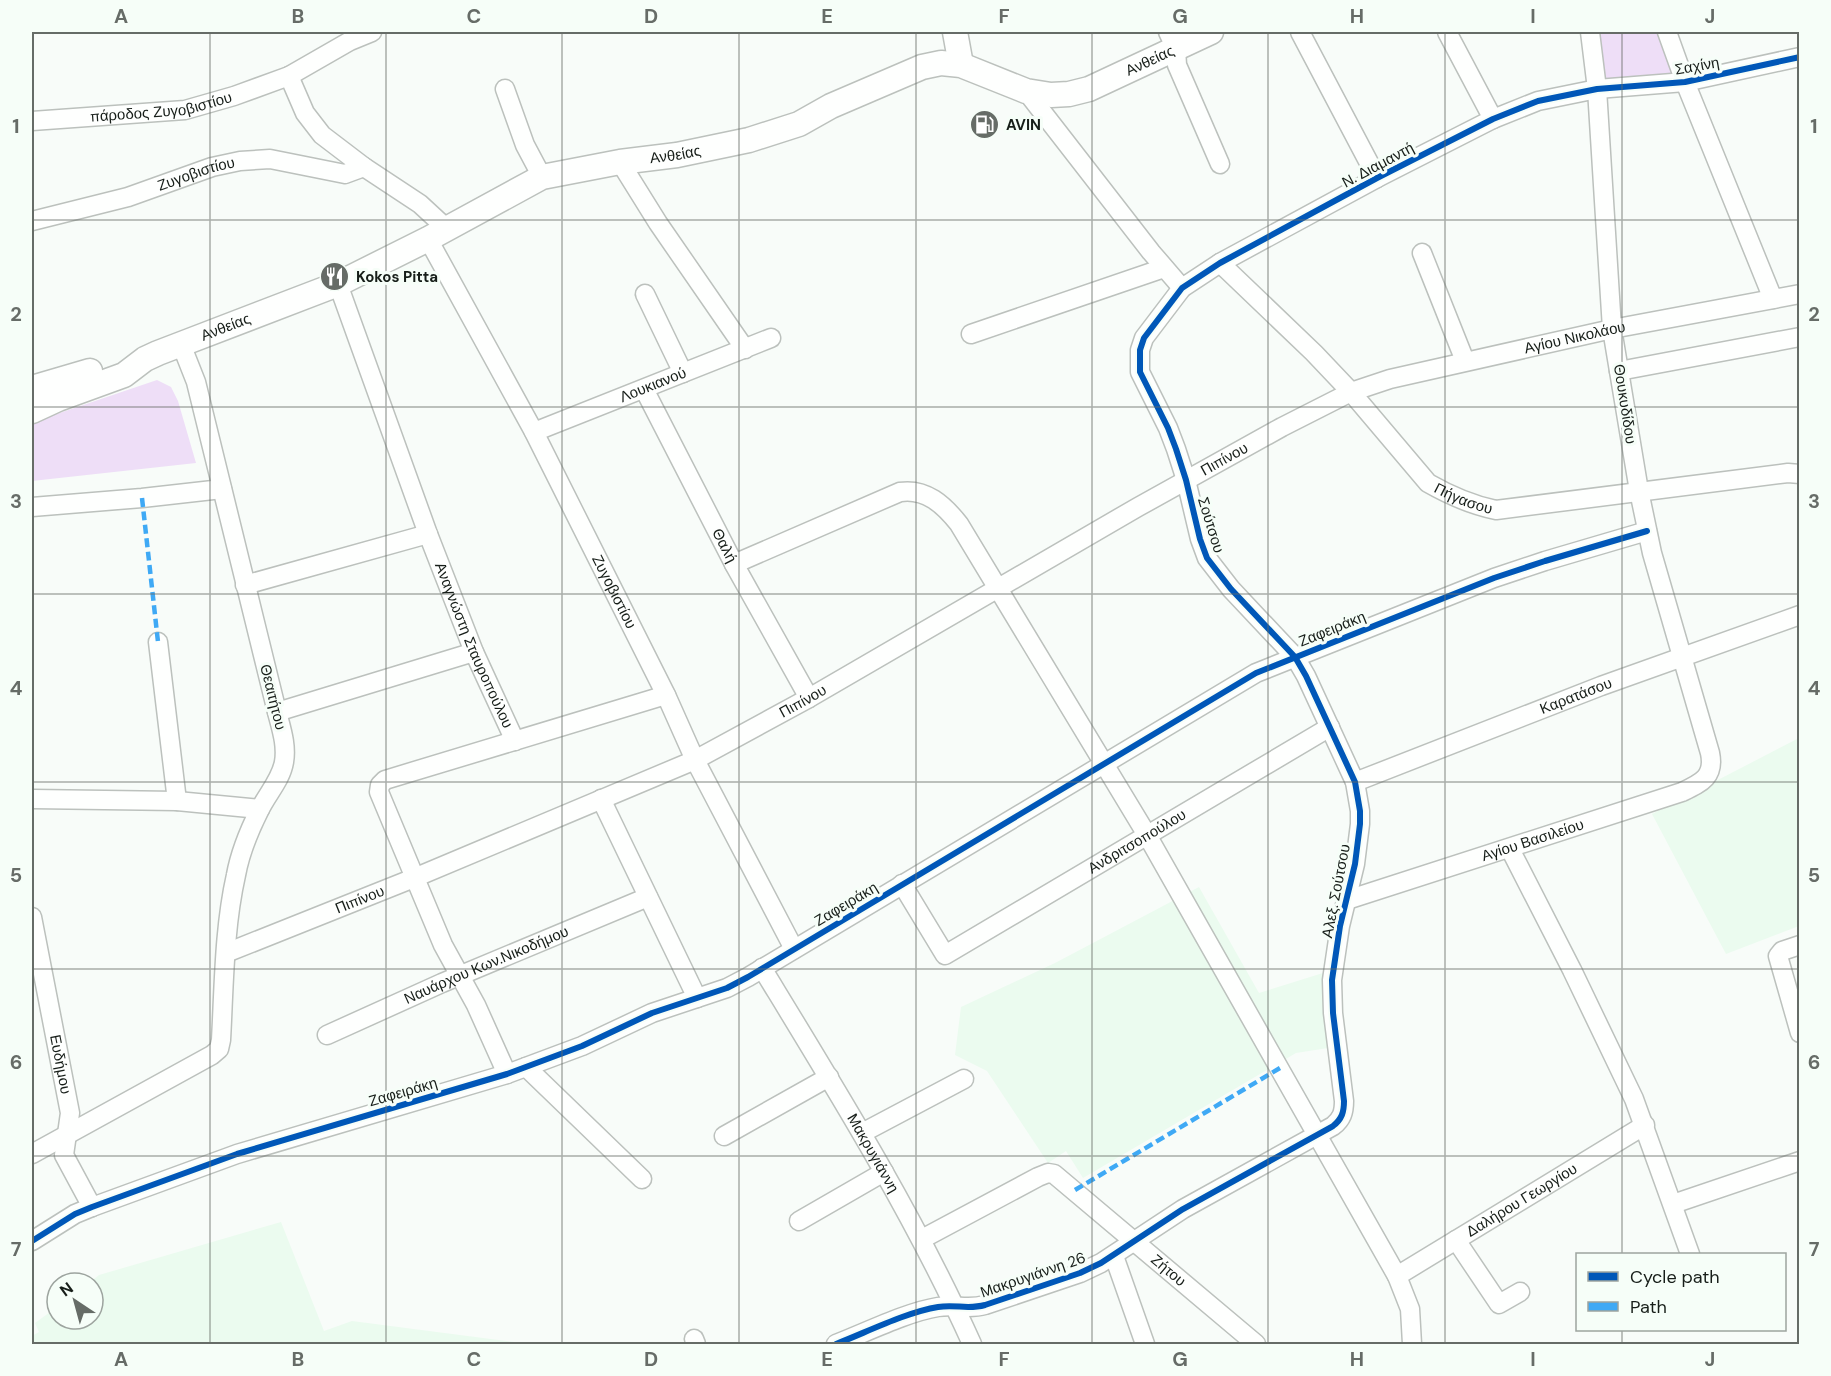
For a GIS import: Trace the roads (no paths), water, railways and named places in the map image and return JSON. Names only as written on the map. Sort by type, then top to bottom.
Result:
[{"type":"main road","points":[[955,32],[961,65]]},
{"type":"main road","name":"Ανθείας","points":[[32,411],[124,375],[145,359],[181,344],[338,284],[542,177],[620,162],[677,155],[749,140],[799,124],[831,106],[922,66],[941,63],[961,65],[1026,91],[1051,95],[1069,94],[1089,89],[1172,40],[1211,32]]},
{"type":"main road","name":"Ανθείας","points":[[32,388],[122,361],[145,359]]},
{"type":"street","name":"πάροδος Ζυγοβιστίου","points":[[32,121],[185,110],[234,96],[289,76],[350,41],[372,32]]},
{"type":"street","points":[[1300,32],[1377,178]]},
{"type":"street","points":[[1447,32],[1492,119]]},
{"type":"street","name":"Θουκυδίδου","points":[[1590,32],[1597,89],[1612,329],[1647,531],[1710,753],[1712,768]]},
{"type":"street","points":[[1667,32],[1773,299]]},
{"type":"street","points":[[1172,40],[1177,65],[1220,164]]},
{"type":"street","name":"Σαχίνη","points":[[1597,89],[1685,82],[1800,57]]},
{"type":"street","name":"Ζυγοβιστίου","points":[[289,76],[297,97],[312,124],[328,140],[364,167],[420,204],[437,233],[666,695],[695,760],[794,949]]},
{"type":"street","points":[[505,89],[525,145],[542,177]]},
{"type":"street","name":"Ν. Διαμαντή","points":[[1182,288],[1220,263],[1492,119],[1538,101],[1597,89]]},
{"type":"street","points":[[1026,91],[1182,288]]},
{"type":"street","name":"Ζυγοβιστίου","points":[[32,221],[128,197],[212,167],[240,161],[270,159],[345,174],[364,167]]},
{"type":"street","points":[[620,162],[658,223],[745,349]]},
{"type":"street","points":[[1422,253],[1465,362]]},
{"type":"street","name":"Πήγασου","points":[[1220,263],[1314,353],[1351,392],[1428,483],[1481,507],[1496,510],[1788,473],[1800,474]]},
{"type":"street","points":[[971,334],[1164,268]]},
{"type":"street","name":"Αναγνώστη Σταυροπούλου","points":[[338,284],[428,534],[474,652],[515,741],[385,780],[380,785],[379,792],[443,945],[476,1005],[507,1074]]},
{"type":"street","name":"Σούτσου","points":[[1182,288],[1147,333],[1140,350],[1139,364],[1142,377],[1168,428],[1186,480],[1200,539],[1207,558],[1231,589],[1295,657],[1355,782]]},
{"type":"street","points":[[645,294],[683,373]]},
{"type":"street","name":"Αγίου Νικολάου","points":[[1351,392],[1390,379],[1612,329],[1800,294]]},
{"type":"street","points":[[1619,370],[1800,337]]},
{"type":"street","name":"Λουκιανού","points":[[534,432],[771,338]]},
{"type":"street","name":"Θεαιτήτου","points":[[68,1136],[219,1049],[226,953],[236,875],[246,842],[260,809],[284,764],[285,749],[277,712],[196,382],[181,344]]},
{"type":"street","name":"Θαλή","points":[[644,389],[734,564],[808,698]]},
{"type":"street","name":"Πιπίνου","points":[[226,953],[414,878],[695,760],[808,698],[1186,480],[1351,392]]},
{"type":"street","points":[[32,507],[222,489]]},
{"type":"street","points":[[734,564],[900,492],[915,491],[929,496],[950,513],[959,524],[1055,685],[1105,763],[1397,1276],[1410,1309],[1412,1344]]},
{"type":"street","name":"Ζαφειράκη","points":[[32,1241],[75,1214],[237,1154],[507,1074],[582,1046],[652,1013],[727,988],[1256,673],[1494,578],[1647,531]]},
{"type":"street","points":[[245,585],[428,534]]},
{"type":"street","name":"Καρατάσου","points":[[1355,782],[1527,714],[1800,615]]},
{"type":"street","points":[[158,642],[177,801]]},
{"type":"street","points":[[277,712],[474,652]]},
{"type":"street","points":[[515,741],[666,695]]},
{"type":"street","name":"Ανδριτσοπούλου","points":[[902,884],[945,955],[1330,727]]},
{"type":"street","name":"Αγίου Βασιλείου","points":[[1347,900],[1682,792],[1702,781],[1712,768]]},
{"type":"street","name":"Αλεξ. Σούτσου","points":[[1317,1134],[1338,1122],[1344,1108],[1332,998],[1335,956],[1355,864],[1360,824],[1355,782]]},
{"type":"street","points":[[32,799],[177,801],[260,809]]},
{"type":"street","points":[[601,799],[697,999]]},
{"type":"street","points":[[1510,849],[1572,970],[1644,1125],[1690,1253]]},
{"type":"street","name":"Ναυάρχου Κων.Νικοδήμου","points":[[327,1035],[459,976],[648,897]]},
{"type":"street","name":"Ευδήμου","points":[[33,928],[70,1113],[64,1155],[92,1207]]},
{"type":"street","points":[[1800,945],[1782,951],[1778,956],[1800,1033]]},
{"type":"street","name":"Μακρυγιάννη","points":[[762,968],[829,1077],[922,1239],[972,1344]]},
{"type":"street","points":[[526,1067],[642,1179]]},
{"type":"street","points":[[724,1136],[829,1077]]},
{"type":"street","points":[[861,1133],[964,1079]]},
{"type":"street","name":"Δαλήρου Γεωργίου","points":[[1397,1276],[1644,1125]]},
{"type":"street","name":"Μακρυγιάννη 26","points":[[836,1344],[916,1313],[953,1305],[972,1309],[1080,1273],[1114,1256],[1183,1209],[1317,1134]]},
{"type":"street","points":[[32,1154],[68,1136]]},
{"type":"street","points":[[1673,1204],[1800,1161]]},
{"type":"street","points":[[799,1221],[884,1172]]},
{"type":"street","name":"Ζήτου","points":[[922,1239],[1038,1177],[1048,1173],[1054,1174],[1256,1344]]},
{"type":"street","points":[[1456,1240],[1499,1304],[1520,1292]]},
{"type":"street","points":[[1114,1256],[1145,1344]]},
{"type":"place","name":"AVIN","points":[[985,125]]},
{"type":"place","name":"Kokos Pitta","points":[[335,277]]}]
